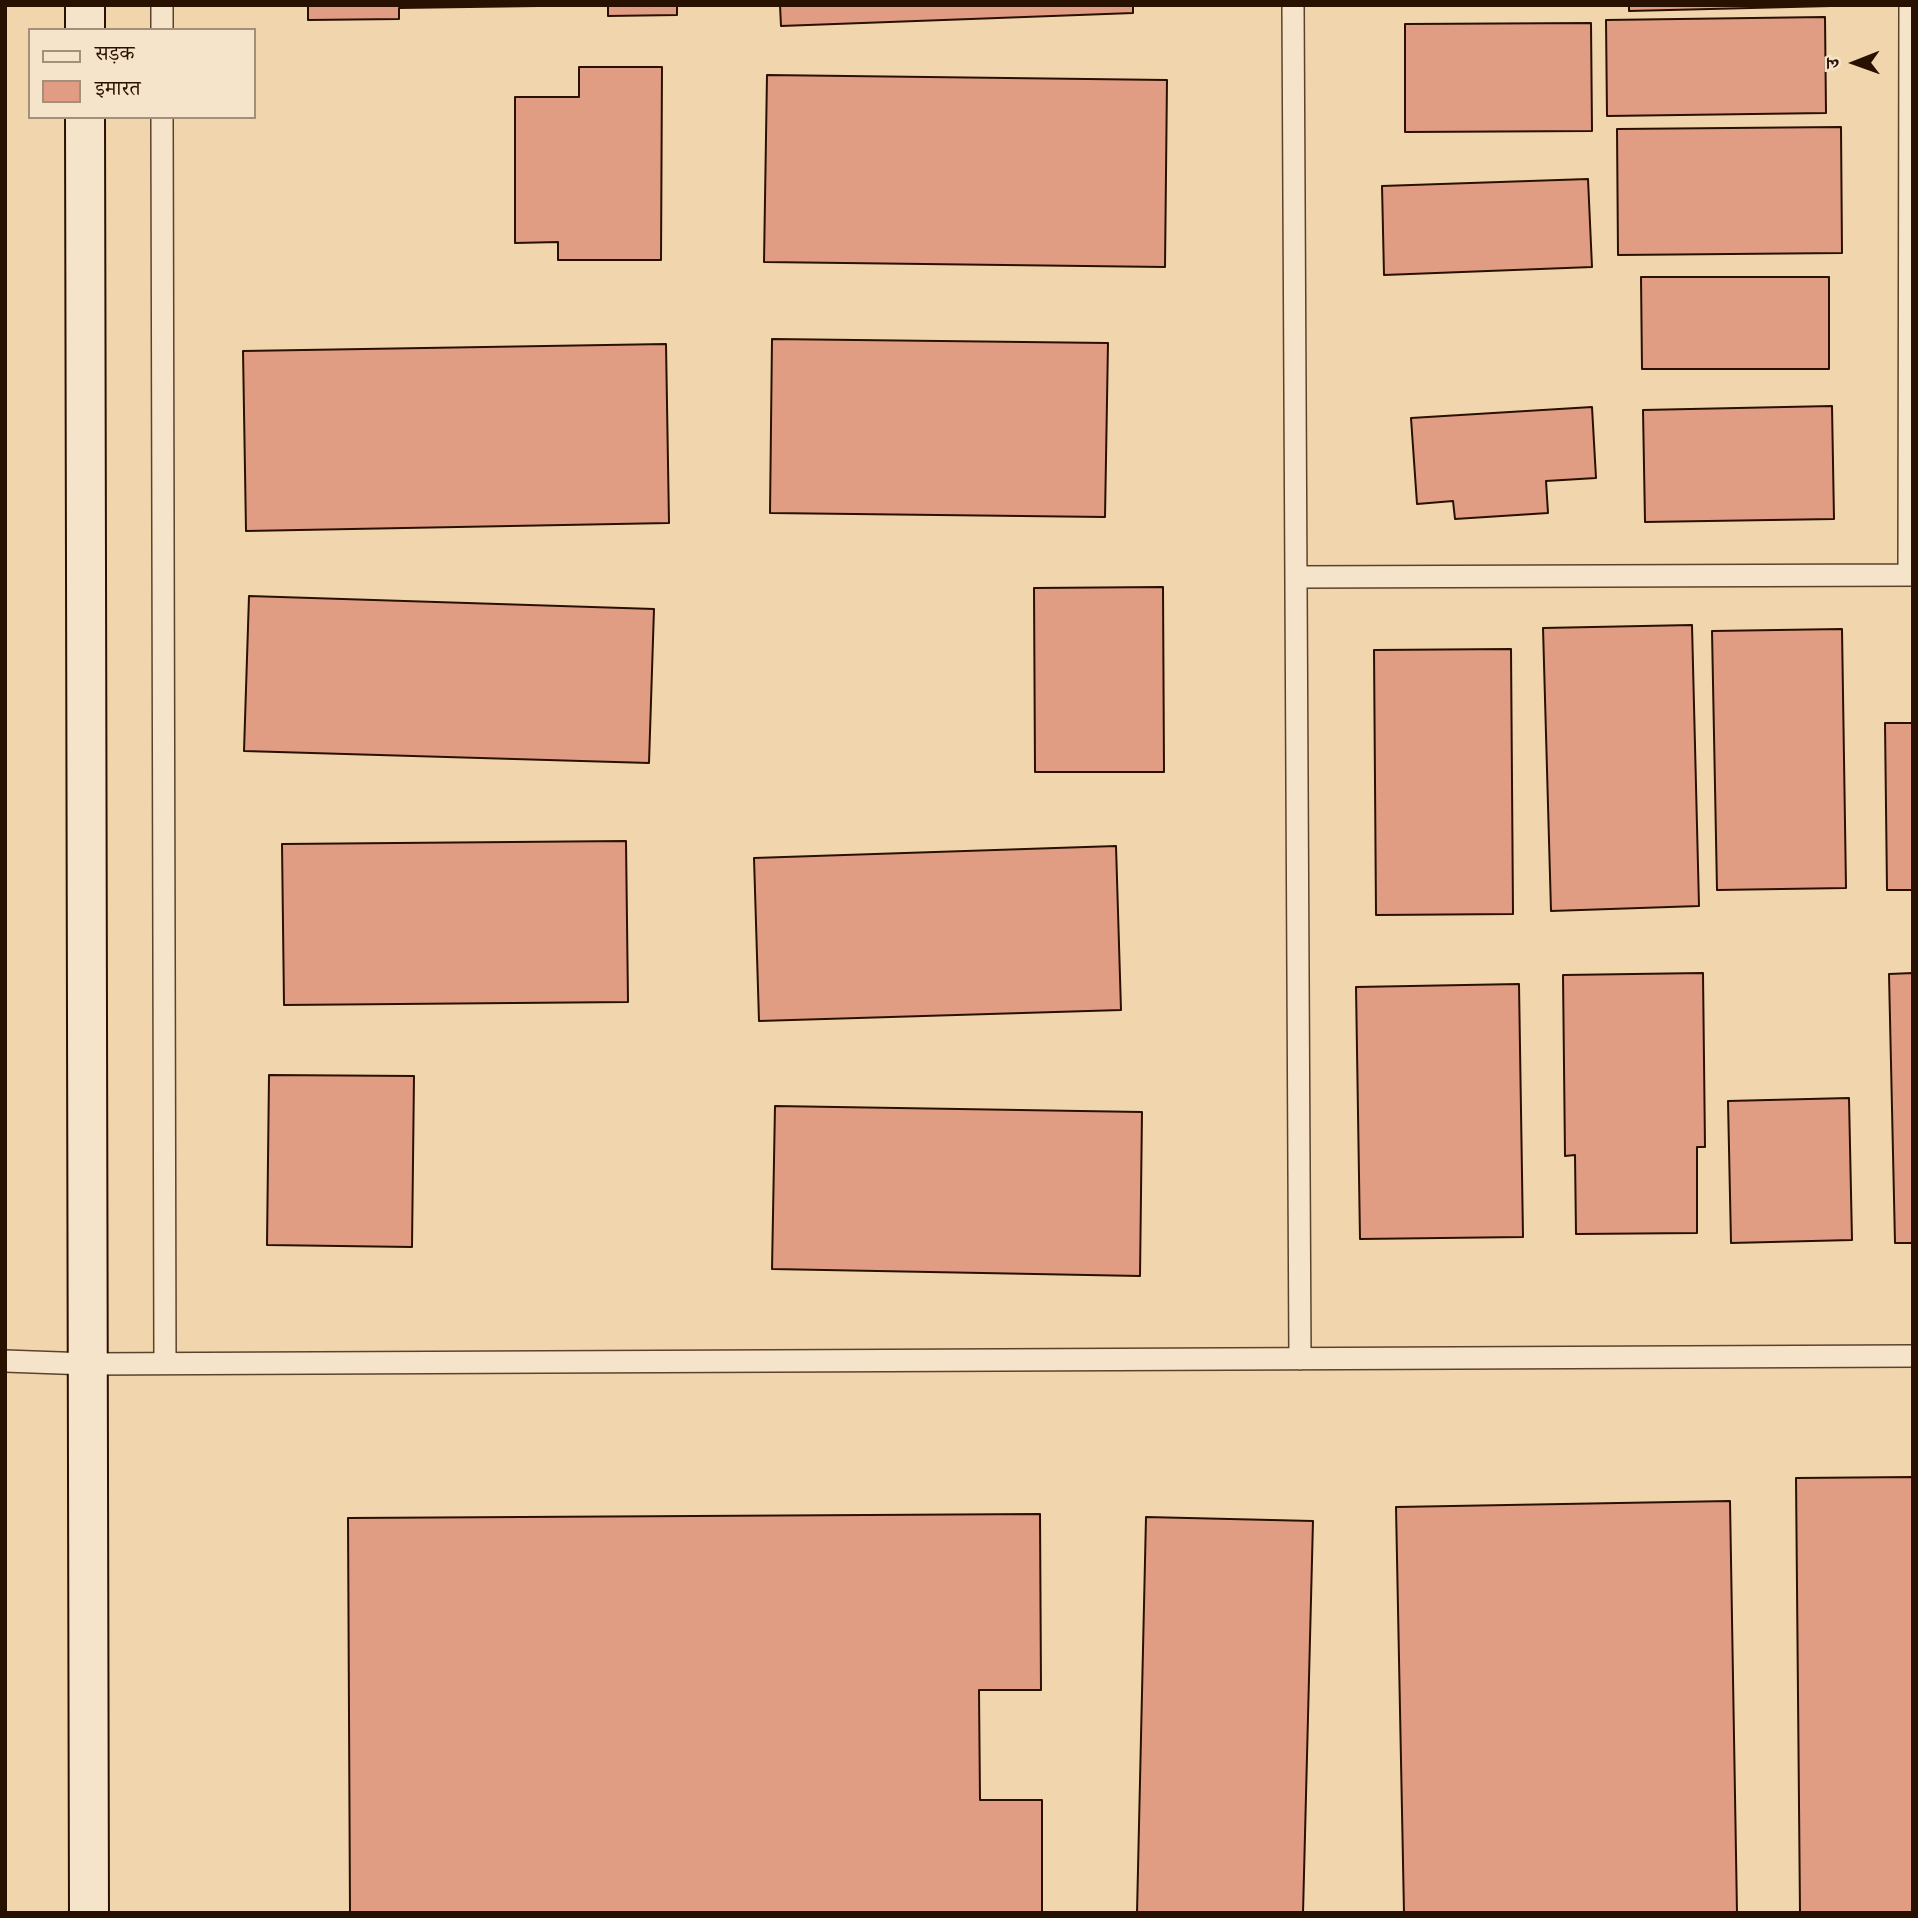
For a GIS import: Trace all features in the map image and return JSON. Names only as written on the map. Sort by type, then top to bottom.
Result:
[{"type":"street","points":[[85,5],[85,28]]},
{"type":"street","points":[[85,119],[89,1913]]},
{"type":"lane","points":[[162,5],[162,28]]},
{"type":"lane","points":[[1293,5],[1300,1359]]},
{"type":"lane","points":[[1296,577],[1911,575],[1910,5]]},
{"type":"lane","points":[[162,119],[164,1363]]},
{"type":"lane","points":[[5,1361],[88,1364],[1913,1356]]},
{"type":"building","points":[[308,5],[608,5],[399,8],[399,19],[308,20]]},
{"type":"building","points":[[608,5],[677,5],[677,15],[608,16]]},
{"type":"building","points":[[780,5],[1133,5],[1133,13],[781,26]]},
{"type":"building","points":[[1629,5],[1831,5],[1831,6],[1629,11]]},
{"type":"building","points":[[1825,17],[1826,113],[1607,116],[1606,20]]},
{"type":"building","points":[[1591,23],[1592,131],[1405,132],[1405,24]]},
{"type":"building","points":[[579,67],[662,67],[661,260],[558,260],[558,242],[515,243],[515,97],[579,97]]},
{"type":"building","points":[[767,75],[1167,80],[1165,267],[764,262]]},
{"type":"building","points":[[1841,127],[1842,253],[1618,255],[1617,129]]},
{"type":"building","points":[[1588,179],[1592,267],[1384,275],[1382,186]]},
{"type":"building","points":[[1641,277],[1829,277],[1829,369],[1642,369]]},
{"type":"building","points":[[772,339],[1108,343],[1105,517],[770,513]]},
{"type":"building","points":[[666,344],[669,523],[246,531],[243,351]]},
{"type":"building","points":[[1832,406],[1834,519],[1645,522],[1643,410]]},
{"type":"building","points":[[1592,407],[1596,478],[1546,481],[1548,513],[1455,519],[1453,501],[1417,504],[1411,418]]},
{"type":"building","points":[[1163,587],[1164,772],[1035,772],[1034,588]]},
{"type":"building","points":[[249,596],[654,609],[649,763],[244,751]]},
{"type":"building","points":[[1692,625],[1699,906],[1551,911],[1543,628]]},
{"type":"building","points":[[1842,629],[1846,888],[1717,890],[1712,631]]},
{"type":"building","points":[[1511,649],[1513,914],[1376,915],[1374,650]]},
{"type":"building","points":[[1885,723],[1913,723],[1913,890],[1887,890]]},
{"type":"building","points":[[626,841],[628,1002],[284,1005],[282,844]]},
{"type":"building","points":[[1116,846],[1121,1010],[759,1021],[754,858]]},
{"type":"building","points":[[1703,973],[1705,1147],[1697,1147],[1697,1233],[1576,1234],[1575,1155],[1565,1156],[1563,975]]},
{"type":"building","points":[[1913,973],[1913,1243],[1895,1243],[1889,974]]},
{"type":"building","points":[[1519,984],[1523,1237],[1360,1239],[1356,987]]},
{"type":"building","points":[[269,1075],[414,1076],[412,1247],[267,1245]]},
{"type":"building","points":[[1849,1098],[1852,1240],[1731,1243],[1728,1101]]},
{"type":"building","points":[[775,1106],[1142,1112],[1140,1276],[772,1269]]},
{"type":"building","points":[[1913,1477],[1913,1913],[1800,1913],[1796,1478]]},
{"type":"building","points":[[1730,1501],[1737,1913],[1404,1913],[1396,1507]]},
{"type":"building","points":[[1040,1514],[1041,1690],[979,1690],[980,1800],[1042,1800],[1042,1913],[350,1913],[348,1518]]},
{"type":"building","points":[[1146,1517],[1313,1521],[1303,1913],[1137,1913]]}]
